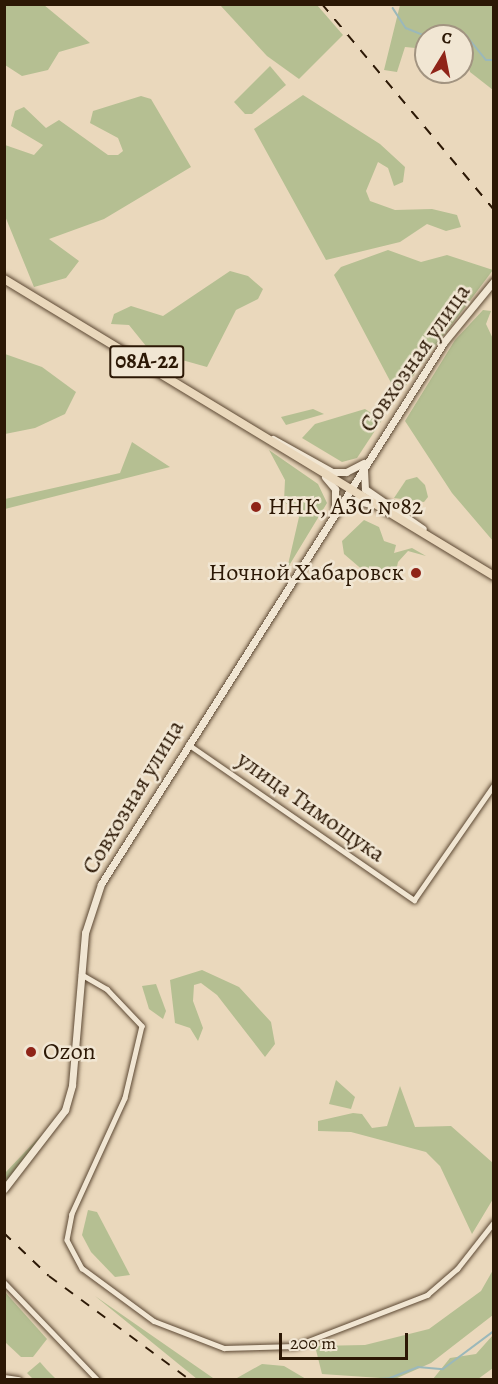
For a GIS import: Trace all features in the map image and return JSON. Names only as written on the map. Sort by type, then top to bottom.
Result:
[{"type":"highway","name":"08А-22","points":[[4,279],[268,436],[494,576]]},
{"type":"main road","name":"Совхозная улица","points":[[4,1189],[65,1110],[72,1085],[85,933],[101,884],[187,744],[444,342],[494,281]]},
{"type":"main road","points":[[268,436],[333,472],[354,470],[369,459]]},
{"type":"main road","points":[[268,436],[329,480],[336,496],[334,512]]},
{"type":"main road","points":[[369,459],[365,489],[441,543]]},
{"type":"main road","points":[[334,512],[349,502],[363,501],[441,543]]},
{"type":"street","name":"улица Тимощука","points":[[187,744],[414,900],[494,785]]},
{"type":"street","points":[[81,974],[107,989],[142,1026],[114,1123],[72,1214],[69,1250],[82,1268],[154,1322],[224,1348],[295,1346],[410,1305],[457,1269],[494,1222]]},
{"type":"street","points":[[4,1282],[98,1380]]},
{"type":"street","points":[[4,1377],[19,1379]]},
{"type":"green space","points":[[5,4],[44,5],[90,43],[59,52],[48,70],[22,76],[5,65]]},
{"type":"green space","points":[[220,5],[317,5],[343,35],[299,79],[267,56]]},
{"type":"green space","points":[[400,5],[493,5],[493,90],[474,75],[474,24],[414,24],[414,48],[405,47],[397,72],[384,70]]},
{"type":"green space","points":[[270,66],[286,85],[252,114],[245,114],[234,102]]},
{"type":"green space","points":[[303,95],[380,144],[405,167],[403,182],[394,186],[388,168],[378,162],[366,191],[370,201],[395,210],[432,209],[457,215],[461,227],[446,231],[427,224],[400,242],[326,260],[254,129]]},
{"type":"green space","points":[[141,96],[151,99],[191,167],[104,219],[49,239],[79,261],[66,278],[34,287],[5,216],[5,145],[34,155],[43,145],[11,126],[15,111],[24,107],[46,128],[59,120],[108,155],[118,155],[123,151],[118,138],[90,123],[93,111]]},
{"type":"green space","points":[[388,250],[421,262],[447,255],[493,270],[398,396],[334,275],[341,267]]},
{"type":"green space","points":[[230,271],[248,276],[263,289],[258,299],[236,310],[207,367],[150,351],[129,325],[111,324],[114,314],[131,306],[163,316]]},
{"type":"green space","points":[[483,310],[491,311],[486,324],[494,341],[493,541],[452,493],[405,421],[455,340]]},
{"type":"green space","points":[[5,354],[42,367],[76,392],[65,414],[35,428],[5,434]]},
{"type":"green space","points":[[313,409],[324,414],[286,425],[281,417]]},
{"type":"green space","points":[[365,409],[382,420],[357,458],[342,462],[302,438],[315,424]]},
{"type":"green space","points":[[132,442],[170,467],[5,509],[5,499],[120,473]]},
{"type":"green space","points":[[269,450],[318,484],[327,503],[287,569],[299,517],[284,501],[285,480]]},
{"type":"green space","points":[[417,477],[425,485],[428,497],[424,502],[394,498],[406,480]]},
{"type":"green space","points":[[364,520],[379,527],[384,541],[396,545],[394,553],[412,548],[426,556],[408,551],[398,562],[394,580],[385,582],[365,572],[344,554],[342,541]]},
{"type":"green space","points":[[202,970],[239,987],[271,1022],[275,1044],[265,1057],[217,995],[201,983],[194,985],[193,1001],[203,1028],[198,1041],[190,1028],[175,1023],[170,980]]},
{"type":"green space","points":[[156,984],[166,1011],[163,1019],[149,1009],[142,986]]},
{"type":"green space","points":[[336,1080],[355,1097],[351,1109],[329,1104]]},
{"type":"green space","points":[[400,1086],[415,1127],[451,1126],[493,1163],[493,1199],[472,1234],[440,1166],[426,1152],[351,1132],[318,1131],[318,1121],[353,1113],[362,1114],[372,1128],[387,1126]]},
{"type":"green space","points":[[41,1135],[18,1169],[5,1187],[5,1173]]},
{"type":"green space","points":[[88,1210],[97,1212],[130,1275],[115,1277],[91,1252],[82,1235]]},
{"type":"green space","points":[[493,1270],[493,1315],[431,1363],[395,1379],[322,1374],[315,1346],[365,1345],[429,1329],[481,1291]]},
{"type":"green space","points":[[5,1292],[47,1339],[33,1357],[21,1357],[5,1342]]},
{"type":"green space","points":[[95,1296],[213,1378],[237,1378],[262,1364],[284,1366],[306,1379],[197,1379]]},
{"type":"green space","points":[[493,1335],[493,1368],[478,1379],[433,1379],[450,1358],[476,1354]]},
{"type":"green space","points":[[40,1362],[56,1379],[33,1379],[27,1373]]},
{"type":"waterway","points":[[393,8],[406,28],[414,31]]},
{"type":"waterway","points":[[474,45],[486,60],[494,60]]},
{"type":"waterway","points":[[364,1380],[390,1378],[418,1367],[443,1369],[494,1331]]},
{"type":"railway","points":[[322,4],[494,210]]},
{"type":"railway","points":[[4,1233],[49,1276],[190,1380]]},
{"type":"place","name":"ННК, АЗС №82","points":[[256,507]]},
{"type":"place","name":"Ночной Хабаровск","points":[[416,573]]},
{"type":"place","name":"Ozon","points":[[31,1052]]}]
